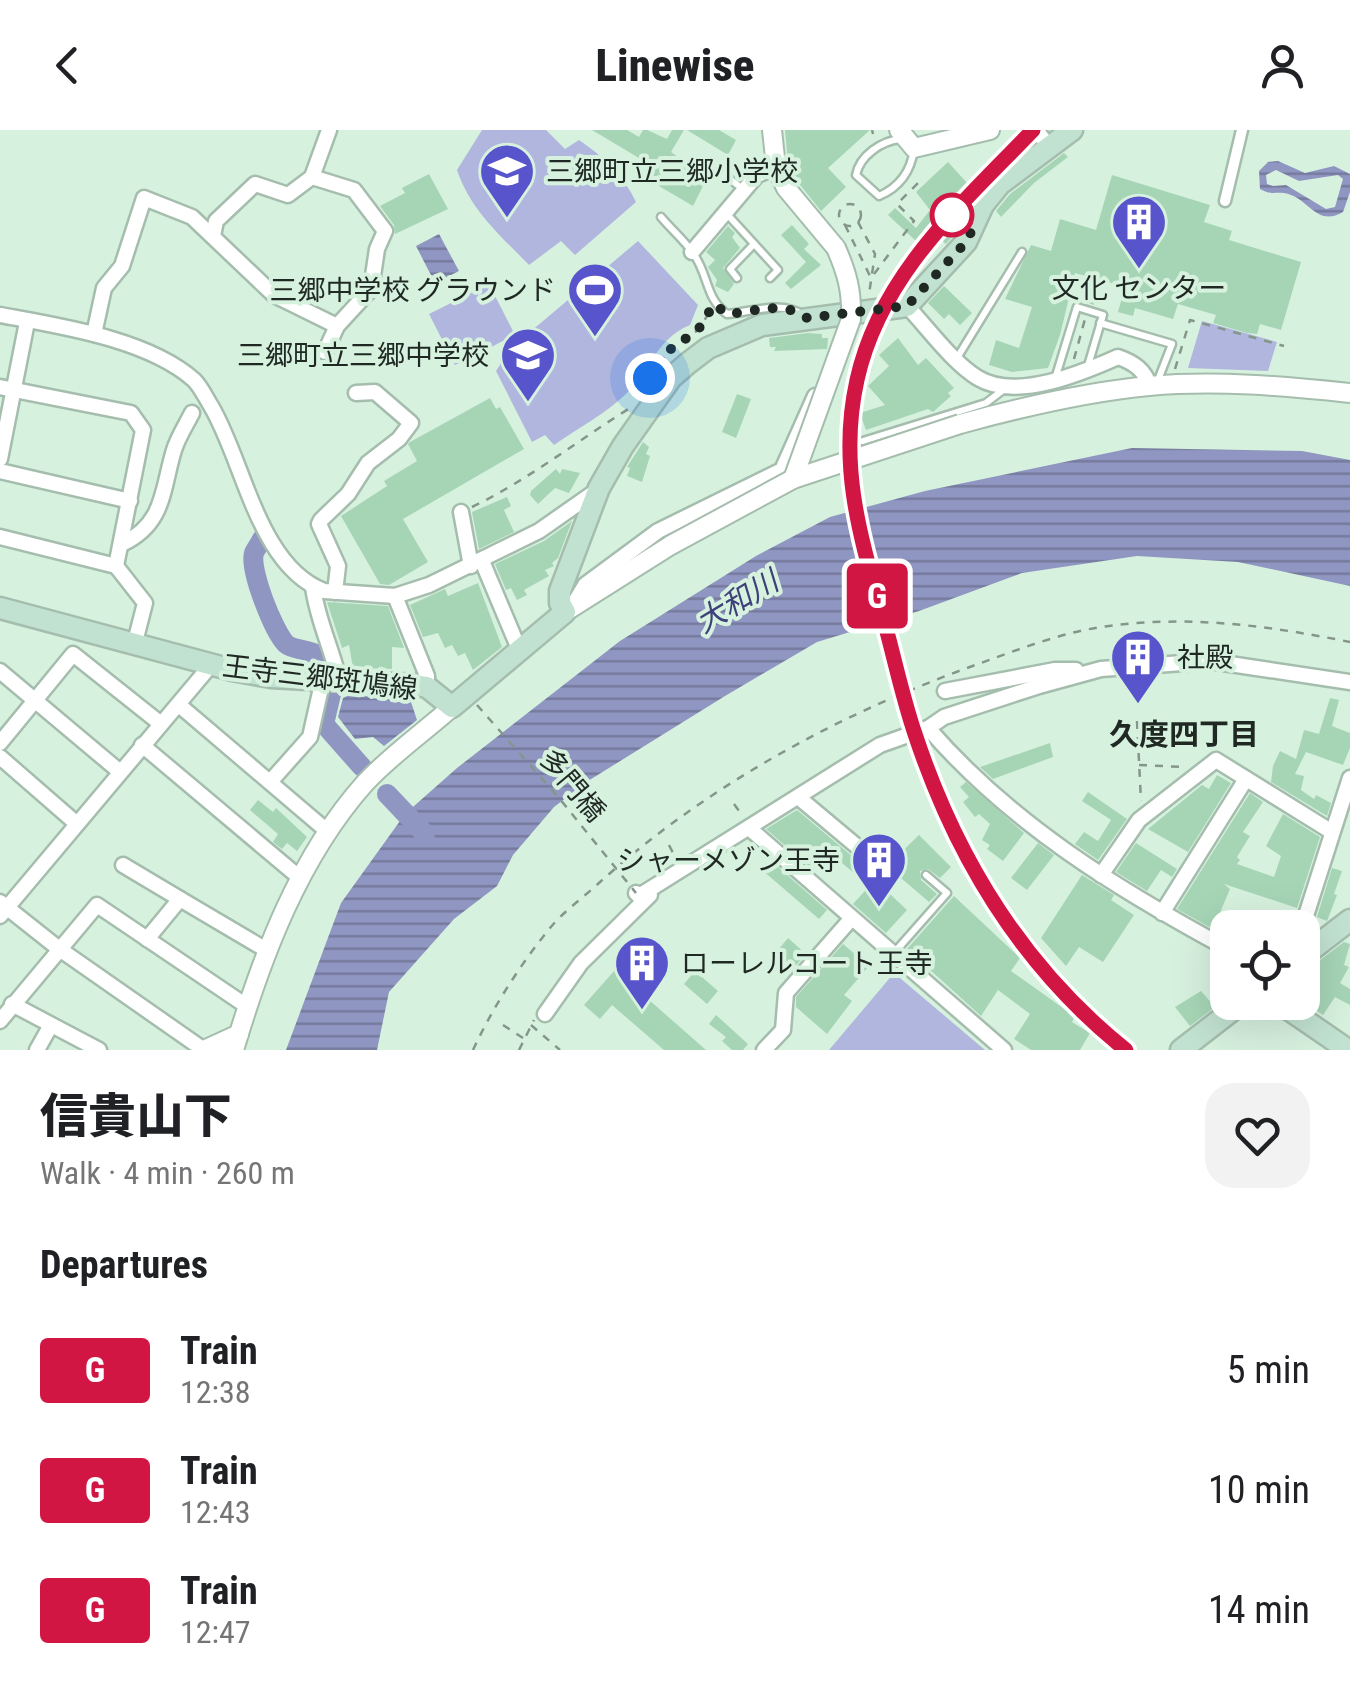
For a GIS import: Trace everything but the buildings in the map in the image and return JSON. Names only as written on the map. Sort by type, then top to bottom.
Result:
[{"type":"main road","points":[[569,608],[560,603],[560,591],[599,488],[623,446],[672,378],[708,348],[762,325],[907,306],[966,242],[983,205],[1042,138],[1072,130]]},
{"type":"main road","name":"王寺三郷斑鳩線","points":[[0,608],[271,677],[427,687],[452,707],[569,608]]},
{"type":"main road","points":[[1320,945],[1345,930]]},
{"type":"main road","points":[[1193,1047],[1223,1020]]},
{"type":"main road","points":[[1304,1020],[1348,1050]]},
{"type":"street","points":[[213,236],[216,221],[255,184],[288,195],[312,177],[330,130]]},
{"type":"street","points":[[772,130],[776,168],[786,188],[836,248],[848,274],[852,296],[851,319],[793,479]]},
{"type":"street","points":[[906,139],[990,130]]},
{"type":"street","points":[[1225,201],[1242,130]]},
{"type":"street","points":[[692,252],[757,175],[776,168]]},
{"type":"street","points":[[312,177],[354,190],[385,231],[376,249],[370,289],[336,326],[326,352]]},
{"type":"street","points":[[94,334],[104,288],[122,266],[144,198],[192,217],[274,295],[336,326]]},
{"type":"street","points":[[907,306],[973,376],[988,383],[1008,386],[1054,380],[1118,357],[1146,374],[1150,386]]},
{"type":"street","points":[[0,315],[94,334],[157,356],[196,382],[228,435],[262,526],[291,568],[313,587],[395,596],[429,585],[539,531],[599,488]]},
{"type":"street","points":[[569,608],[584,584],[658,532],[782,470],[838,344],[846,315]]},
{"type":"street","points":[[0,459],[6,388],[27,322]]},
{"type":"street","points":[[569,608],[671,545],[793,479],[1032,404],[1150,386],[1272,385],[1350,394]]},
{"type":"street","points":[[6,388],[131,413],[142,430],[116,566]]},
{"type":"street","points":[[334,592],[338,566],[319,524],[348,494],[368,463],[399,440],[411,422],[376,392],[356,393]]},
{"type":"street","points":[[122,544],[139,536],[158,512],[175,446],[192,414]]},
{"type":"street","points":[[0,471],[130,501]]},
{"type":"street","points":[[461,512],[477,563],[518,649]]},
{"type":"street","points":[[0,537],[116,566],[145,603],[135,642]]},
{"type":"street","points":[[270,782],[310,736],[331,680],[331,644],[316,608],[313,587]]},
{"type":"street","points":[[395,596],[427,676],[427,687]]},
{"type":"street","points":[[0,743],[73,654],[162,724]]},
{"type":"street","points":[[945,691],[1055,670],[1210,661],[1350,682]]},
{"type":"street","points":[[211,664],[3,909],[204,1050],[236,1042],[268,951],[300,878],[327,831],[366,782],[452,707]]},
{"type":"street","points":[[636,893],[638,896],[746,822],[798,797],[880,745],[944,718],[1101,669]]},
{"type":"street","points":[[0,671],[119,771]]},
{"type":"street","points":[[179,705],[327,831]]},
{"type":"street","points":[[928,728],[952,756],[1038,832],[1210,940]]},
{"type":"street","points":[[142,746],[300,878]]},
{"type":"street","points":[[0,757],[76,824]]},
{"type":"street","points":[[1101,875],[1142,818],[1216,760],[1332,832]]},
{"type":"street","points":[[1308,910],[1350,778]]},
{"type":"street","points":[[1162,913],[1246,779]]},
{"type":"street","points":[[798,797],[872,859]]},
{"type":"street","points":[[746,822],[851,919],[1004,1050]]},
{"type":"street","points":[[123,865],[268,951]]},
{"type":"street","points":[[545,1014],[581,964],[678,868]]},
{"type":"street","points":[[147,939],[180,899]]},
{"type":"street","points":[[0,1022],[96,905],[248,1007]]},
{"type":"street","points":[[764,1050],[784,1030],[786,994],[851,919]]},
{"type":"street","points":[[12,1004],[98,1050]]},
{"type":"street","points":[[36,1050],[51,1025]]},
{"type":"lane","points":[[906,139],[911,170],[887,193],[879,196],[868,190],[856,174],[858,164],[886,140],[906,139]]},
{"type":"lane","points":[[722,173],[744,190]]},
{"type":"lane","points":[[725,212],[778,270],[770,278]]},
{"type":"lane","points":[[661,217],[692,252],[714,304],[727,314],[770,307],[796,310],[807,318]]},
{"type":"lane","points":[[737,278],[730,269],[754,244]]},
{"type":"lane","points":[[957,358],[1022,252]]},
{"type":"lane","points":[[1054,380],[1077,308],[1102,316],[1078,371]]},
{"type":"lane","points":[[1100,323],[1172,344],[1161,378],[1150,386]]},
{"type":"lane","points":[[863,441],[986,404],[1008,386]]},
{"type":"lane","points":[[892,954],[947,893],[926,876]]},
{"type":"path","points":[[871,278],[914,221],[897,204],[918,183],[914,178]]},
{"type":"path","points":[[868,310],[874,254],[858,222],[859,210],[846,205],[839,213],[871,278]]},
{"type":"path","points":[[846,225],[858,222]]},
{"type":"path","points":[[1078,371],[1097,279]]},
{"type":"path","points":[[650,378],[668,351],[698,330],[714,304]]},
{"type":"path","points":[[1174,373],[1190,320],[1284,346]]},
{"type":"path","points":[[461,512],[512,488],[633,406]]},
{"type":"path","name":"多門橋","points":[[477,705],[560,798],[636,893]]},
{"type":"path","points":[[1138,721],[1142,818]]},
{"type":"path","points":[[1139,764],[1206,768]]},
{"type":"path","points":[[734,804],[746,822]]},
{"type":"path","points":[[669,845],[678,868]]},
{"type":"path","points":[[531,1024],[560,1050]]},
{"type":"path","points":[[503,1025],[524,1038]]},
{"type":"shaded area","points":[[482,130],[546,130],[565,149],[579,140],[612,167],[636,202],[575,255],[561,241],[529,265],[478,210],[457,170]]},
{"type":"shaded area","name":"三郷中学校 グラウンド","points":[[638,241],[698,305],[690,325],[669,338],[634,385],[609,408],[554,445],[545,435],[532,442],[496,371],[511,348]]},
{"type":"shaded area","points":[[489,284],[515,335],[455,365],[429,314]]},
{"type":"shaded area","points":[[1202,321],[1277,342],[1268,371],[1188,368]]},
{"type":"shaded area","points":[[894,973],[985,1050],[829,1050]]},
{"type":"water","points":[[1278,161],[1305,173],[1334,166],[1350,174],[1350,192],[1343,212],[1326,216],[1293,196],[1260,189],[1259,171],[1268,162]],"holes":[[[1276,170],[1299,181],[1338,175],[1343,179],[1335,207],[1326,209],[1286,185],[1267,184],[1266,175]]]},
{"type":"water","points":[[439,234],[459,271],[435,283],[416,246]]},
{"type":"water","name":"大和川","points":[[1132,448],[1302,451],[1350,460],[1350,586],[1238,562],[1137,556],[1022,573],[919,611],[817,642],[588,781],[554,807],[513,855],[497,886],[454,919],[389,992],[377,1050],[286,1050],[341,903],[405,814],[457,768],[620,641],[756,556],[830,517],[925,491]]},
{"type":"water","points":[[349,695],[410,699],[417,720],[384,746],[373,737],[355,739],[338,717],[343,698]]},
{"type":"waterway","points":[[262,539],[253,561],[269,614],[286,644],[316,654],[321,665]]},
{"type":"waterway","points":[[332,690],[324,724],[362,767]]},
{"type":"waterway","points":[[387,794],[425,834]]},
{"type":"railway","points":[[1033,130],[952,214],[884,307],[857,380],[851,471],[860,529],[906,705],[951,824],[973,867],[1025,946],[1089,1018],[1126,1050]]},
{"type":"train","name":"G","points":[[1033,130],[909,264],[880,310],[857,378],[850,435],[850,490],[914,732],[941,804],[975,876],[1034,960],[1126,1050]]},
{"type":"place","name":"三郷町立三郷小学校","points":[[507,220]]},
{"type":"place","name":"文化 センター","points":[[1139,271]]},
{"type":"place","name":"三郷中学校 グラウンド","points":[[595,339]]},
{"type":"place","name":"三郷町立三郷中学校","points":[[528,404]]},
{"type":"place","name":"社殿","points":[[1138,706]]},
{"type":"place","name":"シャーメゾン王寺","points":[[879,909]]},
{"type":"place","name":"ローレルコート王寺","points":[[642,1012]]},
{"type":"district","name":"久度四丁目","points":[[1184,735]]},
{"type":"route","points":[[650,378],[668,351],[698,330],[714,304],[727,314],[770,307],[796,310],[807,318],[907,306],[966,242],[975,224],[952,215]]}]
